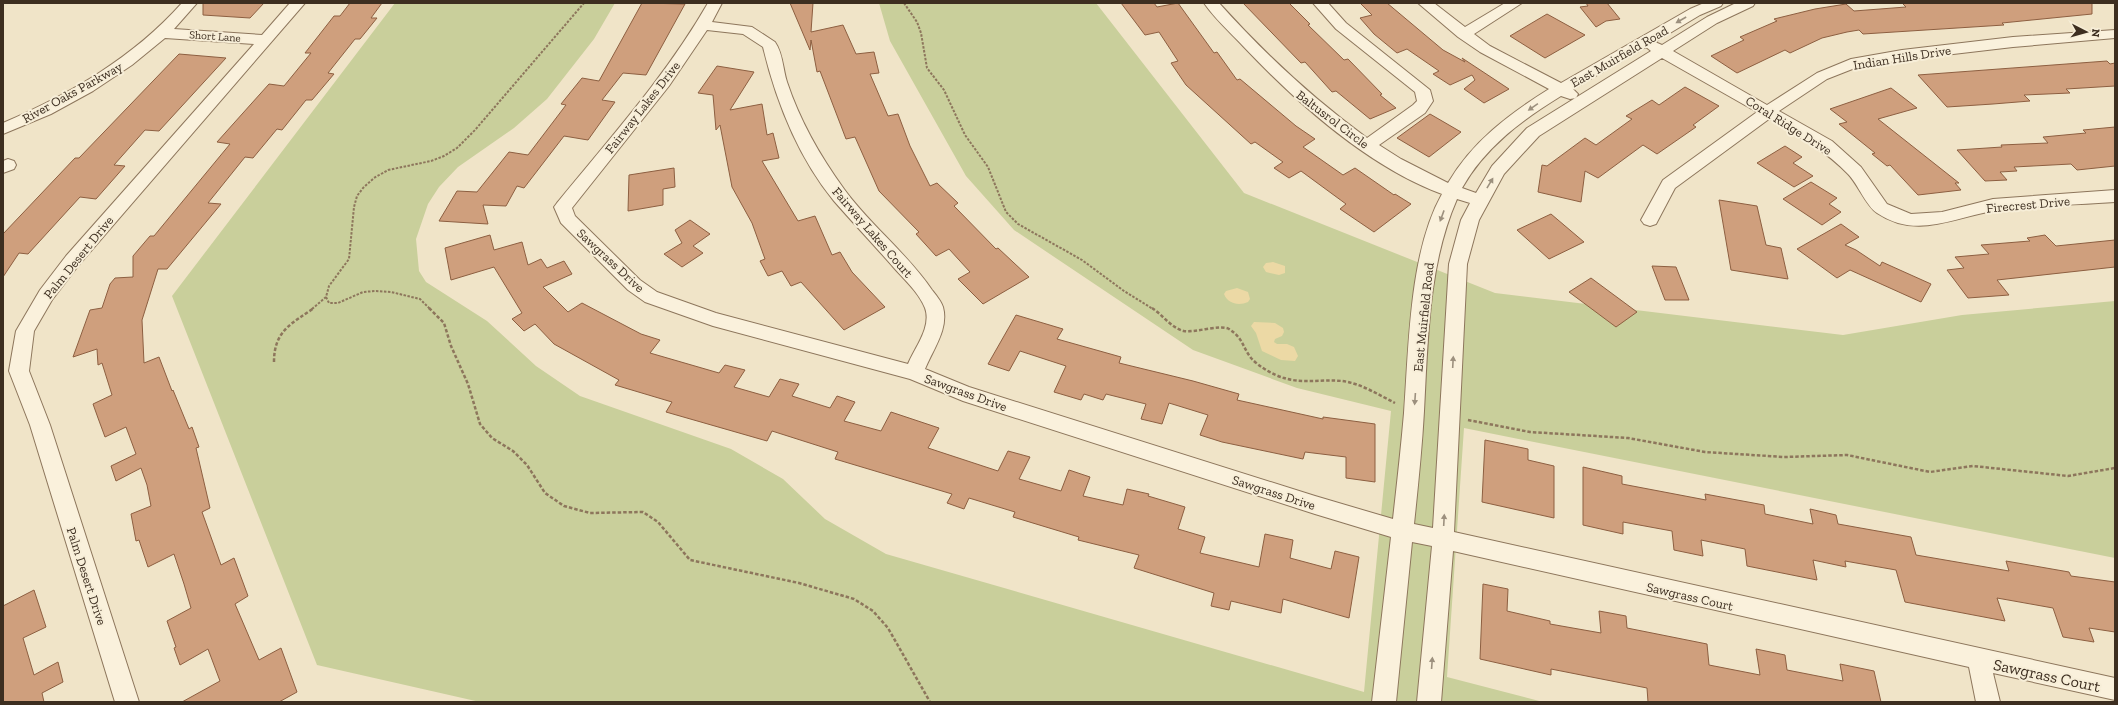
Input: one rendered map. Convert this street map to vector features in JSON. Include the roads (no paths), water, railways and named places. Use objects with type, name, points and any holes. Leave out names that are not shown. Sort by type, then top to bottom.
[{"type":"street","name":"River Oaks Parkway","points":[[3,129],[33,116],[83,89],[127,61],[163,32],[190,3]]},
{"type":"street","name":"Palm Desert Drive","points":[[127,702],[40,425],[19,371],[25,331],[46,295],[72,260],[298,3]]},
{"type":"street","name":"Fairway Lakes Drive","points":[[563,206],[651,98],[703,25],[714,3]]},
{"type":"street","name":"Baltusrol Circle","points":[[1211,3],[1283,79],[1326,116],[1368,146],[1427,181],[1480,200]]},
{"type":"street","points":[[1320,3],[1341,26],[1422,90],[1425,101],[1419,109],[1368,146]]},
{"type":"street","points":[[1424,3],[1463,34],[1485,49],[1582,100]]},
{"type":"street","points":[[1463,34],[1515,3]]},
{"type":"street","name":"East Muirfield Road","points":[[1384,702],[1401,530],[1412,447],[1425,282],[1433,241],[1453,191],[1464,170],[1506,127],[1561,89],[1695,12],[1716,3]]},
{"type":"street","name":"East Muirfield Road","points":[[1429,702],[1443,540],[1458,264],[1470,220],[1498,170],[1533,132],[1712,20],[1748,3]]},
{"type":"street","name":"Fairway Lakes Court","points":[[703,25],[747,30],[770,45],[779,82],[798,128],[815,160],[839,195],[917,282],[934,307],[936,327],[924,348],[914,373]]},
{"type":"street","name":"Short Lane","points":[[163,32],[267,40]]},
{"type":"street","name":"Indian Hills Drive","points":[[1650,220],[1669,184],[1769,111],[1822,76],[1851,64],[1949,49],[2115,34]]},
{"type":"street","name":"Coral Ridge Drive","points":[[1645,41],[1826,145],[1855,171],[1881,208],[1896,216],[1912,220],[1942,218]]},
{"type":"street","name":"Firecrest Drive","points":[[1942,218],[1993,205],[2115,196]]},
{"type":"street","name":"Sawgrass Drive","points":[[563,206],[567,219],[634,285],[651,297],[713,319],[914,373],[963,393],[1315,505],[1401,530]]},
{"type":"street","name":"Sawgrass Court","points":[[1401,530],[1979,660],[2115,689]]},
{"type":"street","name":"Sawgrass Court","points":[[1979,660],[1988,702]]}]
